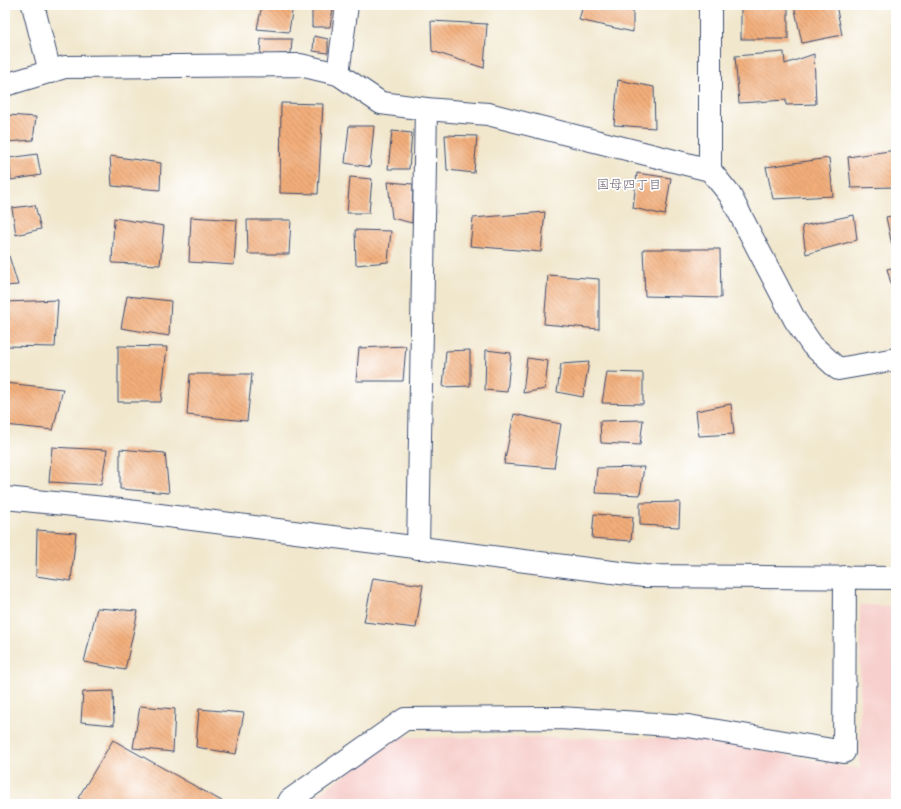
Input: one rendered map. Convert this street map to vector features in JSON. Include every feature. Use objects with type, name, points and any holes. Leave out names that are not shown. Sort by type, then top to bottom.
[{"type":"street","points":[[33,5],[50,72]]},
{"type":"street","points":[[338,74],[347,5]]},
{"type":"street","points":[[710,5],[710,170],[730,196],[795,320],[812,345],[838,369],[896,359]]},
{"type":"street","points":[[5,85],[65,68],[300,65],[338,74],[381,103],[426,109],[488,114],[710,170]]},
{"type":"street","points":[[418,548],[426,109]]},
{"type":"street","points":[[5,498],[104,508],[644,576],[896,578]]},
{"type":"street","points":[[288,804],[290,800],[405,719],[559,718],[688,726],[844,752],[845,578]]},
{"type":"shaded area","points":[[860,605],[896,606],[896,804],[304,804],[399,737],[695,738],[860,769]]},
{"type":"building","points":[[262,5],[293,5],[289,32],[257,29]]},
{"type":"building","points":[[312,5],[333,8],[330,27],[312,27]]},
{"type":"building","points":[[583,5],[633,5],[633,32],[579,20]]},
{"type":"building","points":[[794,5],[836,5],[842,35],[802,43]]},
{"type":"building","points":[[741,6],[788,6],[788,39],[741,39]]},
{"type":"building","points":[[431,21],[487,24],[484,68],[432,51]]},
{"type":"building","points":[[314,36],[328,39],[328,53],[313,51]]},
{"type":"building","points":[[261,39],[292,39],[291,53],[260,56]]},
{"type":"building","points":[[784,52],[785,64],[814,54],[816,104],[786,105],[786,100],[739,103],[735,56]]},
{"type":"building","points":[[618,80],[654,87],[655,128],[614,125]]},
{"type":"building","points":[[281,103],[323,104],[318,194],[280,193]]},
{"type":"building","points":[[8,115],[36,117],[33,140],[7,142]]},
{"type":"building","points":[[349,126],[374,126],[370,167],[345,163]]},
{"type":"building","points":[[392,131],[412,133],[409,169],[388,169]]},
{"type":"building","points":[[445,135],[477,136],[474,173],[447,170]]},
{"type":"building","points":[[896,150],[896,187],[851,188],[848,157]]},
{"type":"building","points":[[37,154],[41,175],[11,180],[9,158]]},
{"type":"building","points":[[110,156],[161,163],[160,190],[112,186]]},
{"type":"building","points":[[829,158],[833,196],[773,199],[766,167]]},
{"type":"building","points":[[637,173],[671,178],[665,215],[633,208]]},
{"type":"building","points":[[350,177],[372,179],[369,213],[347,213]]},
{"type":"building","points":[[388,182],[413,184],[412,223],[392,218]]},
{"type":"building","points":[[35,205],[41,229],[16,235],[12,208]]},
{"type":"building","points":[[545,212],[541,252],[470,246],[473,218]]},
{"type":"building","points":[[854,215],[857,240],[806,254],[802,226]]},
{"type":"building","points":[[896,215],[896,245],[892,245],[886,217]]},
{"type":"building","points":[[191,217],[237,220],[234,265],[189,262]]},
{"type":"building","points":[[114,218],[164,226],[160,265],[112,263]]},
{"type":"building","points":[[247,220],[291,220],[289,254],[248,254]]},
{"type":"building","points":[[355,230],[391,231],[388,262],[356,265]]},
{"type":"building","points":[[643,249],[720,249],[721,298],[645,296]]},
{"type":"building","points":[[9,256],[18,285],[5,286],[5,257]]},
{"type":"building","points":[[896,267],[896,291],[893,291],[887,269]]},
{"type":"building","points":[[548,275],[599,279],[599,329],[544,324]]},
{"type":"building","points":[[127,296],[171,301],[169,336],[121,328]]},
{"type":"building","points":[[58,300],[55,347],[5,346],[5,302]]},
{"type":"building","points":[[118,346],[167,347],[161,402],[118,402]]},
{"type":"building","points":[[406,346],[403,381],[356,381],[359,348]]},
{"type":"building","points":[[470,350],[470,386],[443,387],[446,351]]},
{"type":"building","points":[[486,350],[511,353],[507,392],[485,390]]},
{"type":"building","points":[[527,358],[548,361],[545,389],[523,393]]},
{"type":"building","points":[[589,362],[583,397],[557,392],[561,364]]},
{"type":"building","points":[[607,372],[643,373],[643,404],[602,403]]},
{"type":"building","points":[[190,374],[252,374],[247,421],[187,415]]},
{"type":"building","points":[[5,383],[63,389],[53,430],[5,425]]},
{"type":"building","points":[[731,404],[734,434],[699,436],[696,411]]},
{"type":"building","points":[[514,414],[561,424],[554,468],[504,464]]},
{"type":"building","points":[[643,420],[640,445],[601,443],[600,421]]},
{"type":"building","points":[[52,447],[107,450],[101,485],[49,482]]},
{"type":"building","points":[[120,449],[165,453],[169,493],[120,489]]},
{"type":"building","points":[[644,467],[640,495],[595,493],[597,468]]},
{"type":"building","points":[[680,502],[679,527],[640,525],[640,503]]},
{"type":"building","points":[[594,514],[633,517],[631,541],[592,538]]},
{"type":"building","points":[[37,530],[76,533],[71,581],[36,576]]},
{"type":"building","points":[[373,578],[423,585],[416,628],[364,622]]},
{"type":"building","points":[[97,608],[138,611],[125,670],[84,662]]},
{"type":"building","points":[[113,691],[114,725],[81,722],[83,692]]},
{"type":"building","points":[[140,706],[175,709],[173,752],[133,748]]},
{"type":"building","points":[[199,709],[244,713],[236,754],[196,747]]},
{"type":"building","points":[[113,740],[227,804],[89,804],[78,798]]},
{"type":"district","name":"国母四丁目","points":[[629,184]]}]
